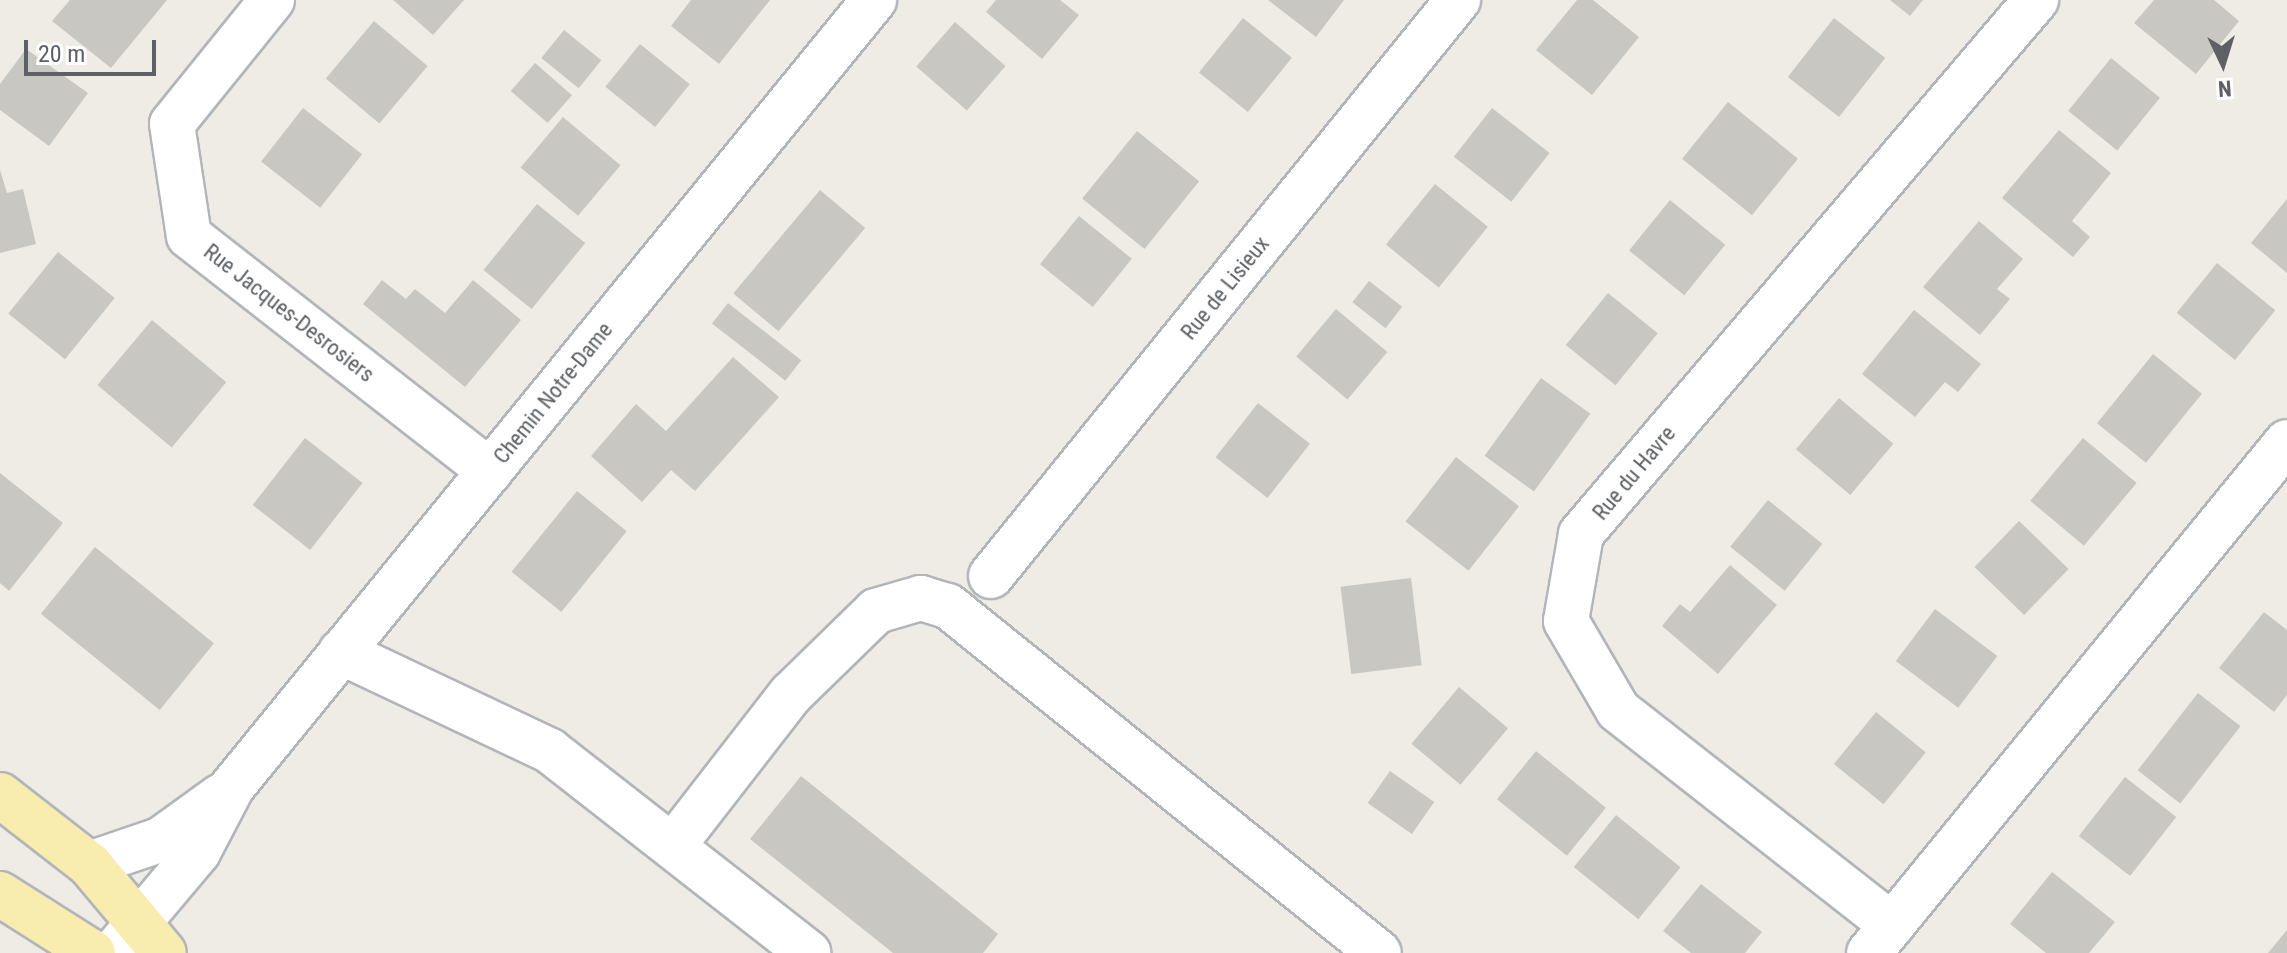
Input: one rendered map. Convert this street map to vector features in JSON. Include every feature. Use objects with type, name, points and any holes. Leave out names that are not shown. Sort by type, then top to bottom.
[{"type":"main road","points":[[0,795],[89,864],[139,943]]},
{"type":"main road","points":[[0,894],[93,953]]},
{"type":"street","name":"Rue Jacques-Desrosiers","points":[[272,0],[172,124],[189,236],[490,471]]},
{"type":"street","name":"Chemin Notre-Dame","points":[[139,943],[198,852],[232,787],[874,0]]},
{"type":"street","name":"Rue de Lisieux","points":[[991,576],[1458,0]]},
{"type":"street","name":"Rue du Havre","points":[[2036,0],[1581,534],[1566,621],[1618,710],[1881,939],[2287,442]]},
{"type":"street","points":[[676,842],[791,694],[876,611],[921,598],[948,606],[1379,953]]},
{"type":"street","points":[[341,652],[550,751],[676,842],[809,953]]},
{"type":"street","name":"Chemin Notre-Dame","points":[[89,864],[160,840],[232,787]]},
{"type":"building","points":[[70,0],[167,0],[111,68],[52,21]]},
{"type":"building","points":[[393,0],[464,0],[433,35]]},
{"type":"building","points":[[691,0],[770,0],[719,64],[671,26]]},
{"type":"building","points":[[996,0],[1060,0],[1079,15],[1042,59],[986,12]]},
{"type":"building","points":[[1268,0],[1344,0],[1316,37]]},
{"type":"building","points":[[1577,0],[1593,0],[1639,37],[1592,95],[1536,50]]},
{"type":"building","points":[[1890,0],[1923,0],[1910,16]]},
{"type":"building","points":[[2154,0],[2214,0],[2239,21],[2196,74],[2134,23]]},
{"type":"building","points":[[1243,18],[1292,58],[1248,112],[1199,72]]},
{"type":"building","points":[[1834,18],[1885,58],[1839,117],[1788,77]]},
{"type":"building","points":[[374,21],[428,66],[379,123],[326,78]]},
{"type":"building","points":[[955,22],[1006,66],[967,110],[916,67]]},
{"type":"building","points":[[564,30],[601,60],[579,88],[541,58]]},
{"type":"building","points":[[640,44],[690,84],[655,127],[605,87]]},
{"type":"building","points":[[26,49],[88,93],[49,146],[0,110],[0,84]]},
{"type":"building","points":[[2111,58],[2160,98],[2117,150],[2068,111]]},
{"type":"building","points":[[535,63],[572,95],[548,123],[511,91]]},
{"type":"building","points":[[1728,102],[1798,159],[1752,215],[1682,159]]},
{"type":"building","points":[[303,108],[362,154],[320,208],[261,162]]},
{"type":"building","points":[[1492,108],[1550,153],[1511,202],[1454,157]]},
{"type":"building","points":[[563,117],[620,165],[578,216],[521,168]]},
{"type":"building","points":[[2059,130],[2111,173],[2072,221],[2090,237],[2073,257],[2002,198]]},
{"type":"building","points":[[1137,131],[1199,181],[1144,249],[1082,199]]},
{"type":"building","points":[[0,170],[7,193],[23,189],[36,244],[0,253]]},
{"type":"building","points":[[1435,184],[1488,227],[1439,287],[1386,245]]},
{"type":"building","points":[[820,190],[865,228],[778,331],[733,293]]},
{"type":"building","points":[[2287,199],[2287,273],[2251,243]]},
{"type":"building","points":[[1670,200],[1725,245],[1684,295],[1629,251]]},
{"type":"building","points":[[537,204],[585,243],[532,309],[484,270]]},
{"type":"building","points":[[1079,216],[1132,259],[1093,307],[1040,264]]},
{"type":"building","points":[[1979,221],[2023,259],[1997,289],[2010,299],[1980,335],[1923,287]]},
{"type":"building","points":[[58,252],[115,298],[65,359],[8,313]]},
{"type":"building","points":[[2217,263],[2275,310],[2235,360],[2177,313]]},
{"type":"building","points":[[382,280],[406,299],[415,289],[445,313],[473,280],[521,320],[465,387],[363,304]]},
{"type":"building","points":[[1369,281],[1402,307],[1385,328],[1352,302]]},
{"type":"building","points":[[1608,293],[1658,333],[1616,385],[1566,345]]},
{"type":"building","points":[[728,303],[801,360],[785,381],[712,323]]},
{"type":"building","points":[[1336,309],[1387,352],[1347,400],[1296,356]]},
{"type":"building","points":[[1914,310],[1981,364],[1958,392],[1945,382],[1915,417],[1862,374]]},
{"type":"building","points":[[152,320],[226,382],[172,447],[97,385]]},
{"type":"building","points":[[2153,354],[2202,394],[2146,463],[2097,423]]},
{"type":"building","points":[[733,357],[779,397],[695,491],[671,470],[642,502],[591,456],[636,404],[666,431]]},
{"type":"building","points":[[1541,378],[1590,414],[1534,492],[1485,456]]},
{"type":"building","points":[[1839,398],[1893,444],[1850,495],[1796,449]]},
{"type":"building","points":[[1258,403],[1310,444],[1268,498],[1216,457]]},
{"type":"building","points":[[305,438],[363,483],[310,550],[253,505]]},
{"type":"building","points":[[2083,438],[2137,483],[2084,546],[2030,501]]},
{"type":"building","points":[[1456,457],[1519,506],[1469,571],[1406,522]]},
{"type":"building","points":[[0,473],[63,523],[9,591],[0,583]]},
{"type":"building","points":[[577,491],[627,531],[561,612],[512,572]]},
{"type":"building","points":[[1768,500],[1822,544],[1785,591],[1730,547]]},
{"type":"building","points":[[2019,521],[2069,569],[2024,615],[1975,567]]},
{"type":"building","points":[[95,547],[214,643],[160,710],[41,614]]},
{"type":"building","points":[[1730,565],[1777,605],[1718,674],[1662,626],[1680,604],[1690,612]]},
{"type":"building","points":[[1411,578],[1422,665],[1351,674],[1341,587]]},
{"type":"building","points":[[1935,609],[1997,656],[1958,708],[1896,661]]},
{"type":"building","points":[[2264,612],[2287,630],[2287,695],[2274,712],[2219,668]]},
{"type":"building","points":[[1459,687],[1508,728],[1460,785],[1411,744]]},
{"type":"building","points":[[2198,693],[2241,726],[2180,803],[2138,770]]},
{"type":"building","points":[[1876,712],[1926,752],[1884,804],[1834,764]]},
{"type":"building","points":[[1536,751],[1606,808],[1567,856],[1497,799]]},
{"type":"building","points":[[1390,771],[1434,802],[1412,834],[1368,803]]},
{"type":"building","points":[[801,776],[998,934],[983,953],[893,953],[750,839]]},
{"type":"building","points":[[2125,777],[2176,817],[2130,876],[2079,836]]},
{"type":"building","points":[[1616,815],[1681,867],[1638,919],[1574,867]]},
{"type":"building","points":[[2052,872],[2115,922],[2089,953],[2046,953],[2010,924]]},
{"type":"building","points":[[1701,884],[1762,932],[1745,953],[1691,953],[1663,931]]},
{"type":"building","points":[[2287,930],[2287,953],[2268,953]]}]
